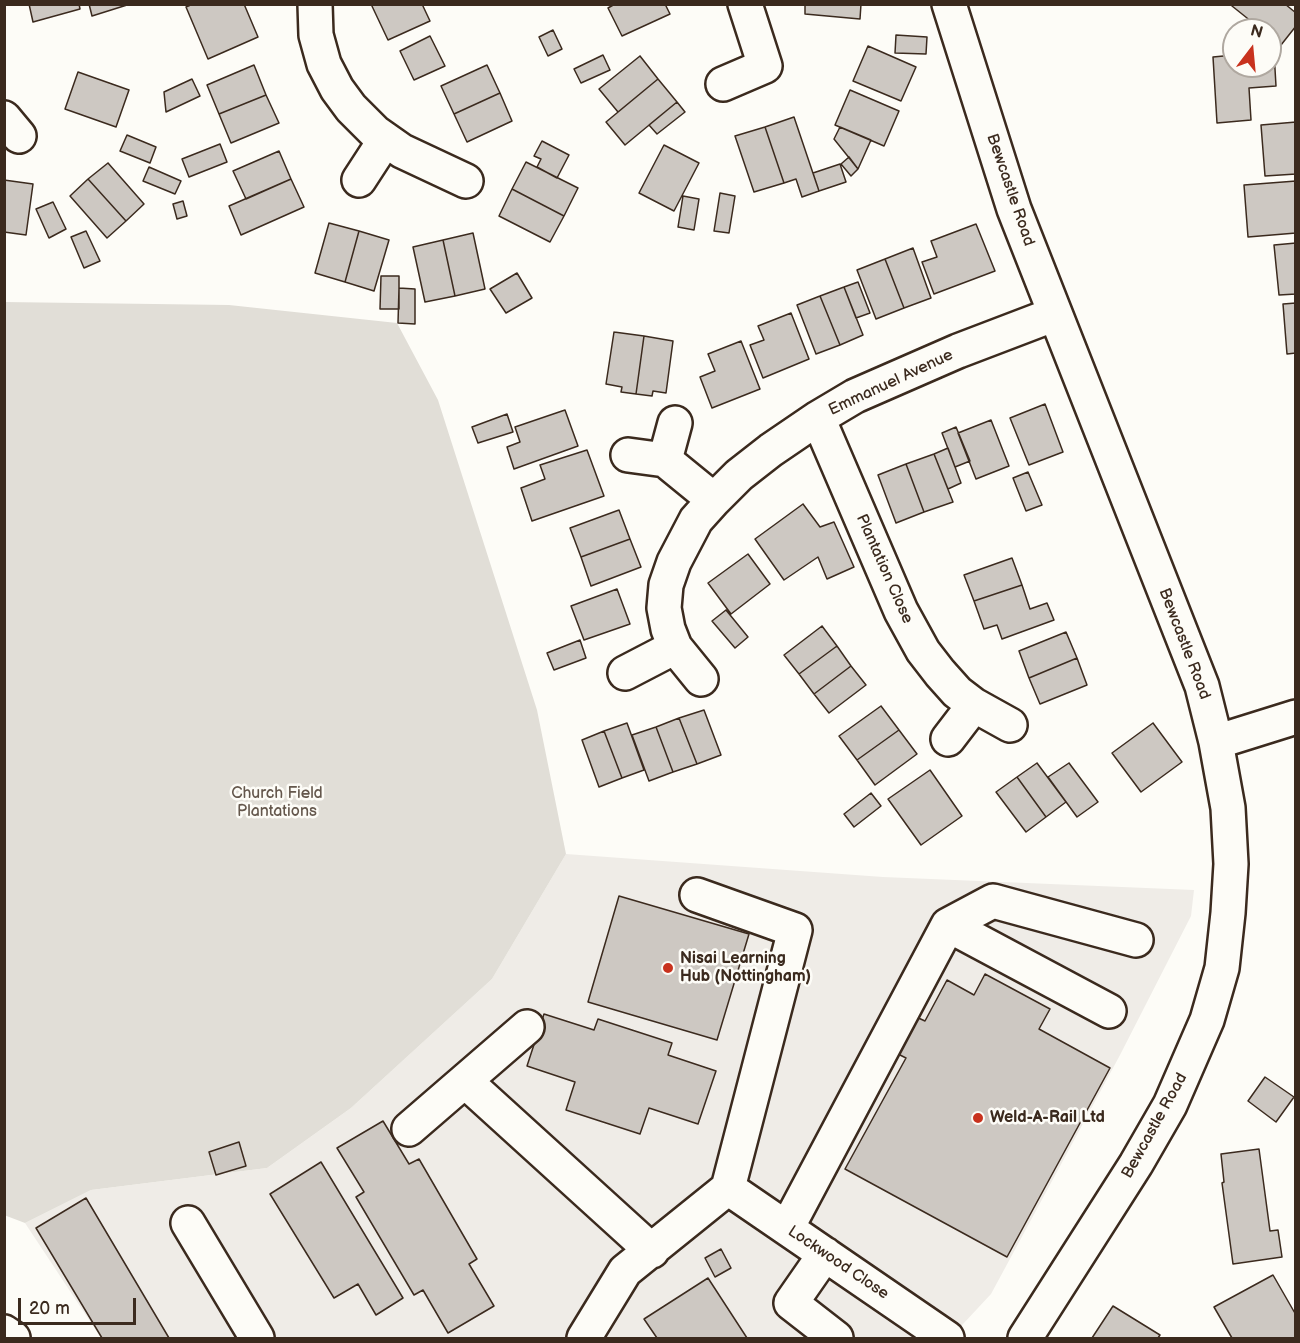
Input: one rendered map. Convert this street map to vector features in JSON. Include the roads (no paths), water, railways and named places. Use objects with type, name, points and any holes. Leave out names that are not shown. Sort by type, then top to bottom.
[{"type":"street","points":[[315,4],[316,35],[324,64],[337,89],[366,125],[385,140],[466,182]]},
{"type":"street","points":[[723,84],[765,66],[745,4]]},
{"type":"street","name":"Bewcastle Road","points":[[950,4],[1014,209],[1202,686],[1216,742],[1228,808],[1231,864],[1222,968],[1187,1070],[1136,1164],[1024,1338]]},
{"type":"street","points":[[359,180],[385,140]]},
{"type":"street","name":"Emmanuel Avenue","points":[[701,679],[675,647],[668,629],[664,608],[666,585],[674,562],[696,520],[714,500],[739,475],[818,418],[855,396],[958,351],[1055,314]]},
{"type":"street","name":"Plantation Close","points":[[818,418],[901,611],[924,651],[957,692],[974,705],[1010,725]]},
{"type":"street","points":[[665,460],[675,423]]},
{"type":"street","points":[[628,455],[665,460],[714,500]]},
{"type":"street","points":[[625,673],[675,647]]},
{"type":"street","points":[[948,739],[974,705]]},
{"type":"street","points":[[1216,742],[1296,717]]},
{"type":"street","points":[[584,1338],[625,1271],[728,1188],[795,930],[697,895]]},
{"type":"street","points":[[787,1228],[948,925],[993,900],[1136,940]]},
{"type":"street","points":[[948,925],[1109,1011]]},
{"type":"street","points":[[409,1130],[527,1027]]},
{"type":"street","points":[[465,1081],[644,1257]]},
{"type":"street","name":"Lockwood Close","points":[[728,1188],[948,1338]]},
{"type":"street","points":[[188,1223],[257,1338]]},
{"type":"street","points":[[825,1254],[791,1303],[836,1338]]},
{"type":"street","points":[[4,1332],[13,1338]]},
{"type":"place","name":"Nisai Learning Hub (Nottingham)","points":[[668,968]]},
{"type":"place","name":"Weld-A-Rail Ltd","points":[[978,1118]]},
{"type":"park label","name":"Church Field Plantations","points":[[277,803]]}]
